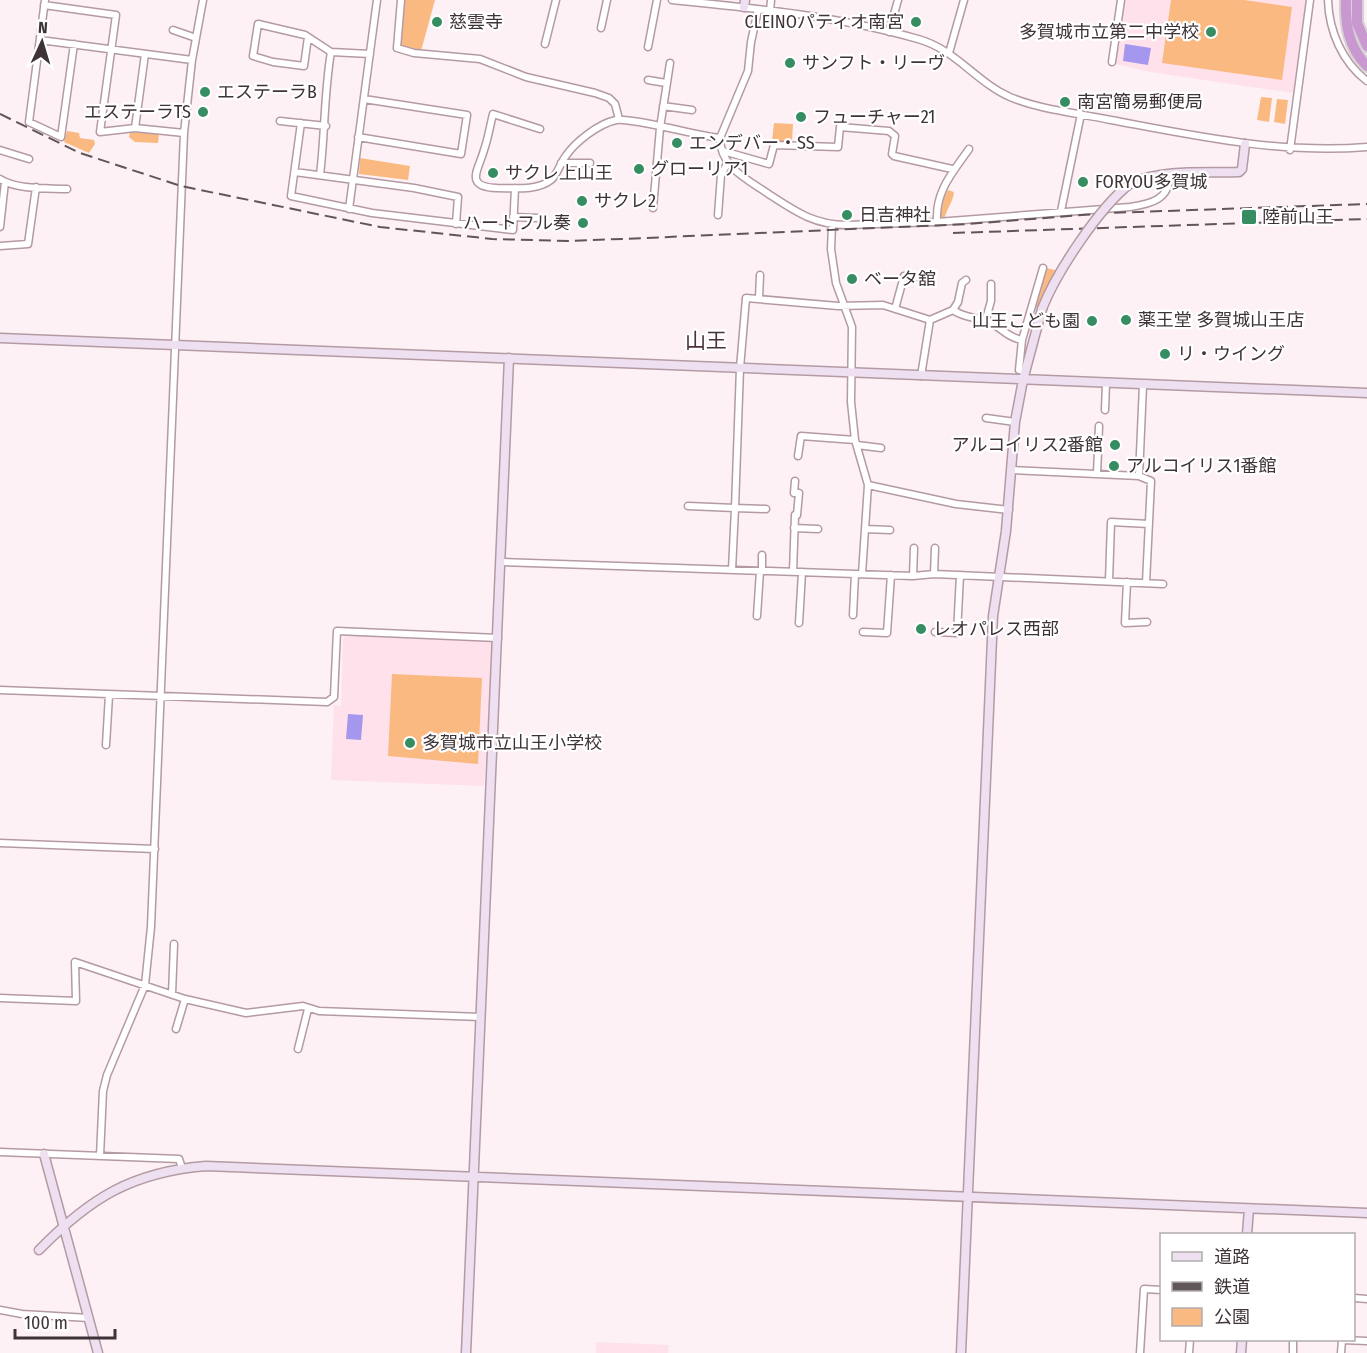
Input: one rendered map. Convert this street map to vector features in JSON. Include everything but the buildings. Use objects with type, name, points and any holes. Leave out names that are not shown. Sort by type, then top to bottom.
[{"type":"highway","points":[[1346,0],[1346,22],[1351,42],[1367,66]]},
{"type":"highway","points":[[1357,0],[1357,23],[1367,46]]},
{"type":"street","points":[[100,1156],[103,1090],[107,1075],[146,985],[161,697],[184,133],[192,60],[203,0]]},
{"type":"street","points":[[349,209],[377,0]]},
{"type":"street","points":[[401,0],[397,48],[432,55],[480,59],[526,77],[595,93],[609,98],[615,104],[619,119]]},
{"type":"street","points":[[545,44],[556,0]]},
{"type":"street","points":[[601,28],[607,0]]},
{"type":"street","points":[[648,47],[657,0]]},
{"type":"street","points":[[672,0],[744,4],[758,9],[919,39],[949,53],[993,88],[1009,97],[1038,106],[1182,135],[1290,150],[1367,147]]},
{"type":"street","points":[[770,11],[771,0]]},
{"type":"street","points":[[889,32],[898,0]]},
{"type":"street","points":[[949,53],[964,0]]},
{"type":"street","points":[[1112,62],[1121,0]]},
{"type":"street","points":[[1290,150],[1310,0]]},
{"type":"street","points":[[1328,0],[1334,38],[1354,70],[1367,81]]},
{"type":"street","points":[[74,44],[62,137],[28,122],[45,2],[116,15],[100,132],[135,128],[184,133]]},
{"type":"street","points":[[758,9],[746,78],[720,138],[728,162],[744,179],[795,213],[832,225],[938,222],[1148,204],[1160,198],[1168,189],[1169,174]]},
{"type":"street","points":[[308,37],[304,66],[273,62],[254,56],[258,24],[276,30],[287,29],[308,37],[331,52],[370,54]]},
{"type":"street","points":[[173,30],[196,38]]},
{"type":"street","points":[[40,40],[192,60]]},
{"type":"street","points":[[320,176],[326,126],[325,86],[331,52]]},
{"type":"street","points":[[135,128],[145,54]]},
{"type":"street","points":[[653,208],[660,128],[670,63]]},
{"type":"street","points":[[648,80],[666,83]]},
{"type":"street","points":[[358,137],[461,154],[467,115],[364,99]]},
{"type":"street","points":[[663,106],[692,111]]},
{"type":"street","points":[[540,129],[493,114],[475,176],[478,183],[489,188],[515,189],[535,187],[553,179],[566,155],[592,132],[619,119],[720,138]]},
{"type":"street","points":[[1062,211],[1081,114]]},
{"type":"street","points":[[280,121],[326,126]]},
{"type":"street","points":[[301,123],[291,196],[349,209],[513,230],[515,189]]},
{"type":"street","points":[[723,151],[769,164],[774,145],[838,147],[840,127],[889,131],[896,136],[892,154],[894,156],[952,169]]},
{"type":"street","points":[[961,1353],[993,616],[1009,510],[1015,422],[1024,376],[1042,309],[1056,280],[1108,204],[1131,183],[1150,176],[1239,172],[1242,169],[1245,144]]},
{"type":"street","points":[[938,222],[938,200],[952,169],[958,165],[969,149]]},
{"type":"street","points":[[0,150],[29,159]]},
{"type":"street","points":[[718,215],[721,175],[728,162]]},
{"type":"street","points":[[561,163],[590,163]]},
{"type":"street","points":[[295,172],[458,196],[456,224]]},
{"type":"street","points":[[0,227],[3,181],[36,188],[67,189]]},
{"type":"street","points":[[0,246],[28,244],[36,188]]},
{"type":"street","points":[[513,217],[538,218]]},
{"type":"street","points":[[832,225],[831,249],[836,283],[852,327],[856,443],[868,485],[865,529],[853,615]]},
{"type":"street","points":[[1024,376],[1019,370],[1022,340],[1043,268]]},
{"type":"street","points":[[759,298],[760,275]]},
{"type":"street","points":[[895,309],[904,276],[917,277]]},
{"type":"street","points":[[732,570],[744,300],[748,297],[784,302],[883,305],[930,320],[952,310],[958,302],[962,283],[966,280]]},
{"type":"street","points":[[986,322],[991,301],[991,284]]},
{"type":"street","points":[[952,310],[963,317],[986,322],[1009,337],[1022,340]]},
{"type":"street","points":[[921,376],[922,358],[930,320]]},
{"type":"street","points":[[0,338],[921,376],[1024,376],[1143,385],[1367,393]]},
{"type":"street","points":[[466,1353],[502,562],[509,358]]},
{"type":"street","points":[[1105,410],[1106,383]]},
{"type":"street","points":[[1139,476],[1143,385]]},
{"type":"street","points":[[986,418],[1015,422]]},
{"type":"street","points":[[1097,474],[1099,426]]},
{"type":"street","points":[[798,456],[801,436],[880,448]]},
{"type":"street","points":[[1012,470],[1139,476],[1151,481],[1146,583]]},
{"type":"street","points":[[793,572],[794,528],[799,493],[794,493],[795,481]]},
{"type":"street","points":[[868,485],[956,504],[1009,510]]},
{"type":"street","points":[[688,506],[766,509]]},
{"type":"street","points":[[1109,581],[1111,522],[1149,524]]},
{"type":"street","points":[[794,528],[818,529]]},
{"type":"street","points":[[865,529],[890,530]]},
{"type":"street","points":[[913,576],[914,548]]},
{"type":"street","points":[[934,574],[935,548]]},
{"type":"street","points":[[758,616],[762,555]]},
{"type":"street","points":[[502,562],[913,576],[934,574],[999,576],[1163,584]]},
{"type":"street","points":[[800,623],[802,572]]},
{"type":"street","points":[[862,632],[887,633],[891,575]]},
{"type":"street","points":[[935,632],[957,633],[960,575]]},
{"type":"street","points":[[1127,582],[1125,623],[1147,622]]},
{"type":"street","points":[[0,690],[327,702],[334,697],[337,631],[498,638]]},
{"type":"street","points":[[106,745],[109,695]]},
{"type":"street","points":[[0,843],[154,849]]},
{"type":"street","points":[[172,994],[174,944]]},
{"type":"street","points":[[0,998],[76,1001],[75,962],[185,999],[246,1013],[303,1006],[308,1009],[481,1017]]},
{"type":"street","points":[[176,1029],[185,999]]},
{"type":"street","points":[[298,1049],[308,1009]]},
{"type":"street","points":[[0,1152],[179,1159],[182,1168]]},
{"type":"street","points":[[44,1154],[98,1353]]},
{"type":"street","points":[[39,1250],[64,1224],[113,1189],[137,1179],[182,1168],[206,1166],[1367,1213]]},
{"type":"street","points":[[1247,1233],[1249,1209]]},
{"type":"street","points":[[1140,1353],[1144,1290],[1160,1290]]},
{"type":"street","points":[[0,1310],[22,1314],[89,1318]]},
{"type":"shaded area","name":"多賀城市立第二中学校","points":[[1125,0],[1306,0],[1293,93],[1150,72],[1116,64]]},
{"type":"shaded area","points":[[1125,44],[1151,48],[1148,65],[1123,61]]},
{"type":"shaded area","name":"多賀城市立山王小学校","points":[[347,634],[489,641],[493,645],[484,786],[331,780],[334,705],[341,706],[343,639]]},
{"type":"shaded area","points":[[348,714],[363,715],[361,740],[346,739]]},
{"type":"shaded area","points":[[596,1342],[669,1345],[668,1353],[596,1353]]},
{"type":"green space","points":[[403,0],[435,0],[421,51],[400,47]]},
{"type":"green space","points":[[1171,0],[1244,0],[1292,7],[1282,80],[1162,63]]},
{"type":"green space","points":[[1261,97],[1272,98],[1269,122],[1257,120]]},
{"type":"green space","points":[[1277,99],[1288,100],[1285,124],[1274,122]]},
{"type":"green space","points":[[774,123],[793,124],[792,142],[772,141]]},
{"type":"green space","points":[[67,131],[79,133],[80,138],[94,140],[95,144],[89,153],[64,142]]},
{"type":"green space","points":[[130,132],[159,134],[158,143],[135,142],[129,137]]},
{"type":"green space","points":[[360,158],[410,166],[408,180],[359,174]]},
{"type":"green space","points":[[948,190],[954,192],[953,196],[945,218],[940,219],[944,197]]},
{"type":"green space","points":[[1046,268],[1065,272],[1046,309],[1035,307]]},
{"type":"green space","points":[[392,674],[482,678],[478,764],[388,756]]},
{"type":"railway","points":[[0,114],[80,153],[181,186],[380,227],[492,239],[570,241],[968,224],[1108,213],[1367,204]]},
{"type":"railway","points":[[953,233],[1367,219]]},
{"type":"place","name":"慈雲寺","points":[[437,22]]},
{"type":"place","name":"CLEINOパティオ南宮","points":[[916,22]]},
{"type":"place","name":"多賀城市立第二中学校","points":[[1211,32]]},
{"type":"place","name":"サンフト・リーヴ","points":[[790,63]]},
{"type":"place","name":"エステーラB","points":[[205,92]]},
{"type":"place","name":"南宮簡易郵便局","points":[[1065,102]]},
{"type":"place","name":"エステーラTS","points":[[203,112]]},
{"type":"place","name":"フューチャー21","points":[[801,117]]},
{"type":"place","name":"エンデバー・SS","points":[[677,143]]},
{"type":"place","name":"グローリア1","points":[[639,169]]},
{"type":"place","name":"サクレ上山王","points":[[493,173]]},
{"type":"place","name":"FORYOU多賀城","points":[[1083,182]]},
{"type":"place","name":"サクレ2","points":[[582,201]]},
{"type":"place","name":"日吉神社","points":[[847,215]]},
{"type":"place","name":"陸前山王","points":[[1249,217]]},
{"type":"place","name":"ハートフル奏","points":[[583,223]]},
{"type":"place","name":"ベータ舘","points":[[852,279]]},
{"type":"place","name":"薬王堂 多賀城山王店","points":[[1126,320]]},
{"type":"place","name":"山王こども園","points":[[1092,321]]},
{"type":"place","name":"リ・ウイング","points":[[1165,354]]},
{"type":"place","name":"アルコイリス2番館","points":[[1115,445]]},
{"type":"place","name":"アルコイリス1番館","points":[[1114,466]]},
{"type":"place","name":"レオパレス西部","points":[[921,629]]},
{"type":"place","name":"多賀城市立山王小学校","points":[[410,743]]},
{"type":"district","name":"山王","points":[[706,341]]}]
